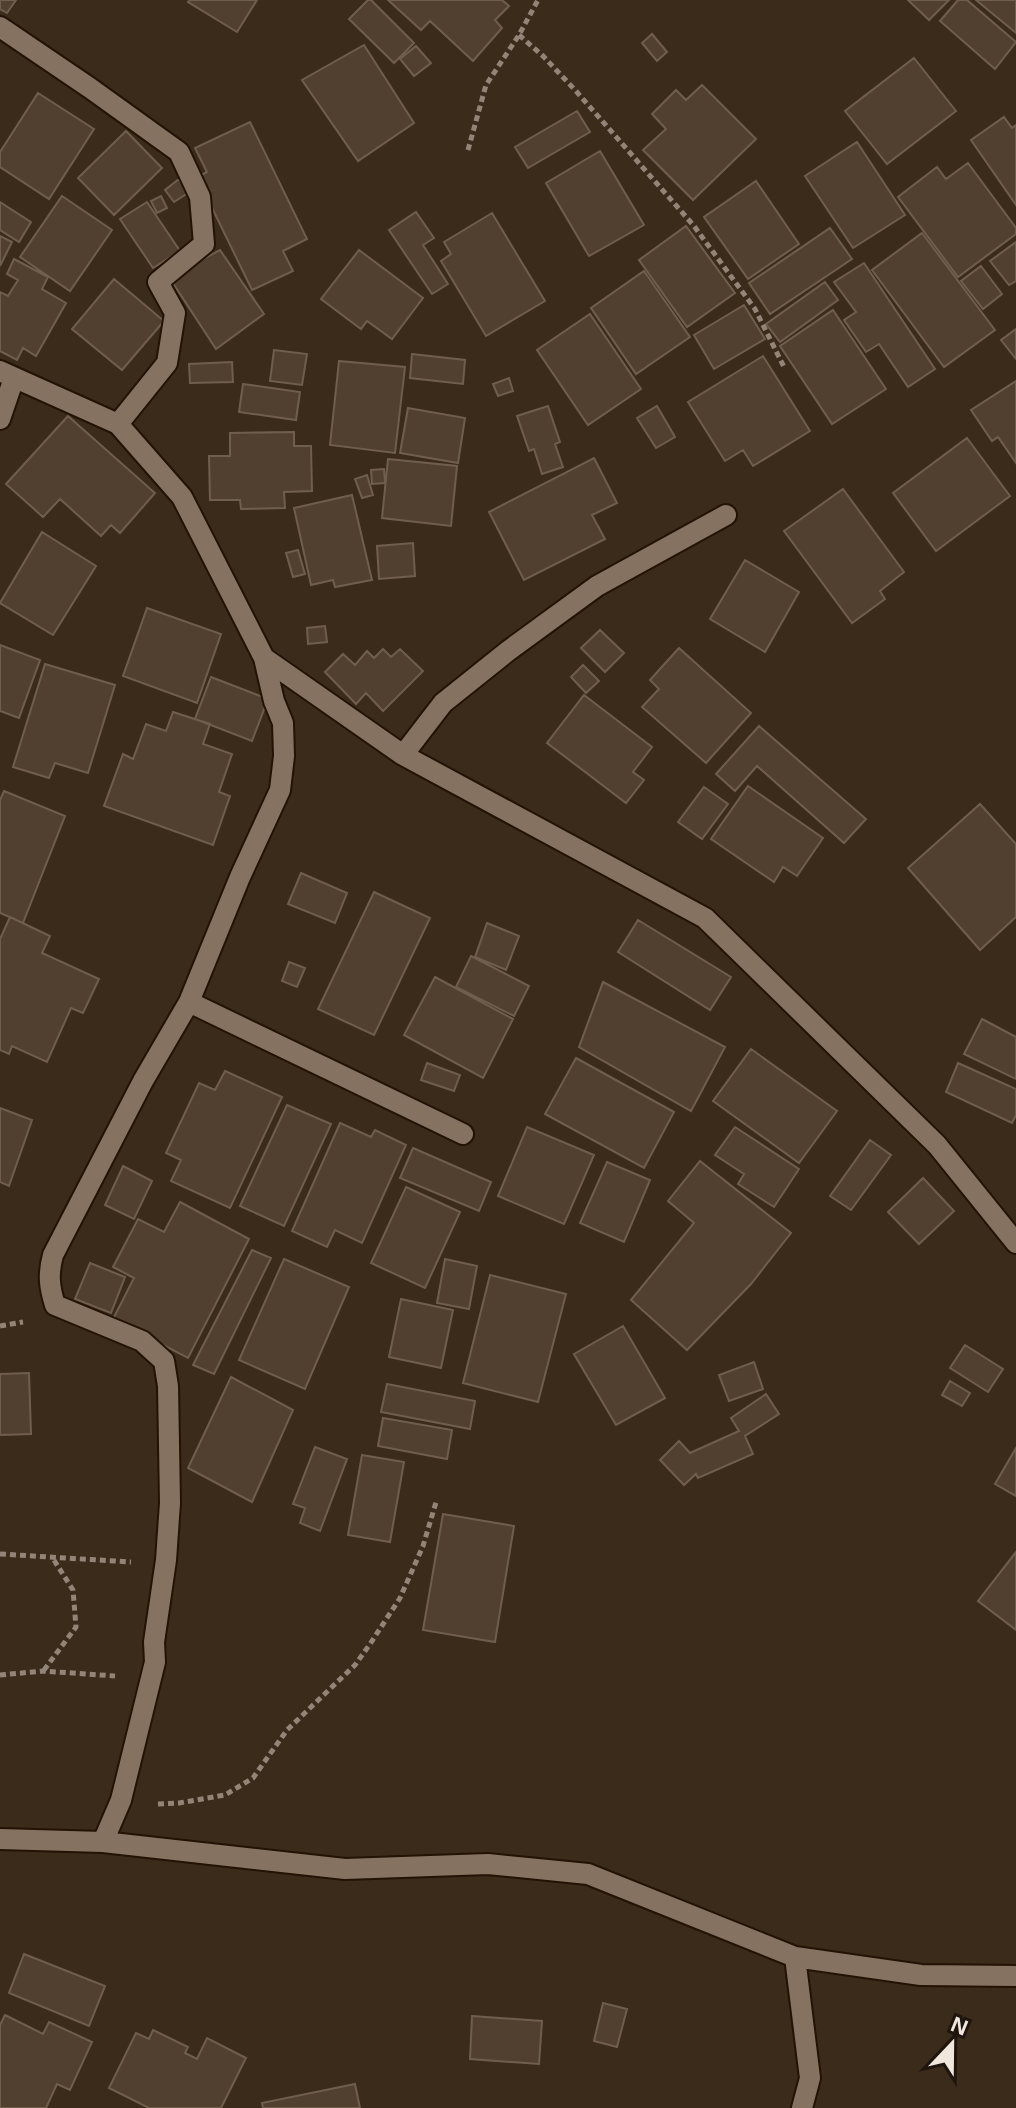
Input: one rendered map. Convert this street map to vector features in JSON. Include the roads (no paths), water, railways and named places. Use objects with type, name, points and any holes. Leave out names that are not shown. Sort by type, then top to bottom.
[{"type":"street","points":[[0,27],[179,152],[200,197],[204,244],[158,282],[175,313],[167,363],[118,424]]},
{"type":"street","points":[[0,419],[7,374],[118,424],[182,497],[264,658],[274,701],[283,723],[284,756],[280,790],[240,877],[189,1002],[130,1105],[53,1255],[48,1272],[55,1305],[142,1341],[164,1361],[168,1386],[170,1503],[166,1560],[154,1642],[155,1662],[121,1800],[103,1842]]},
{"type":"street","points":[[403,755],[443,703],[508,651],[597,586],[726,515]]},
{"type":"street","points":[[264,658],[403,755],[705,918],[937,1145],[1016,1243]]},
{"type":"street","points":[[189,1002],[463,1134]]},
{"type":"street","points":[[0,1839],[103,1842],[345,1869],[488,1864],[588,1874],[795,1957],[921,1975],[1016,1976]]},
{"type":"street","points":[[795,1957],[810,2078],[802,2108]]}]
